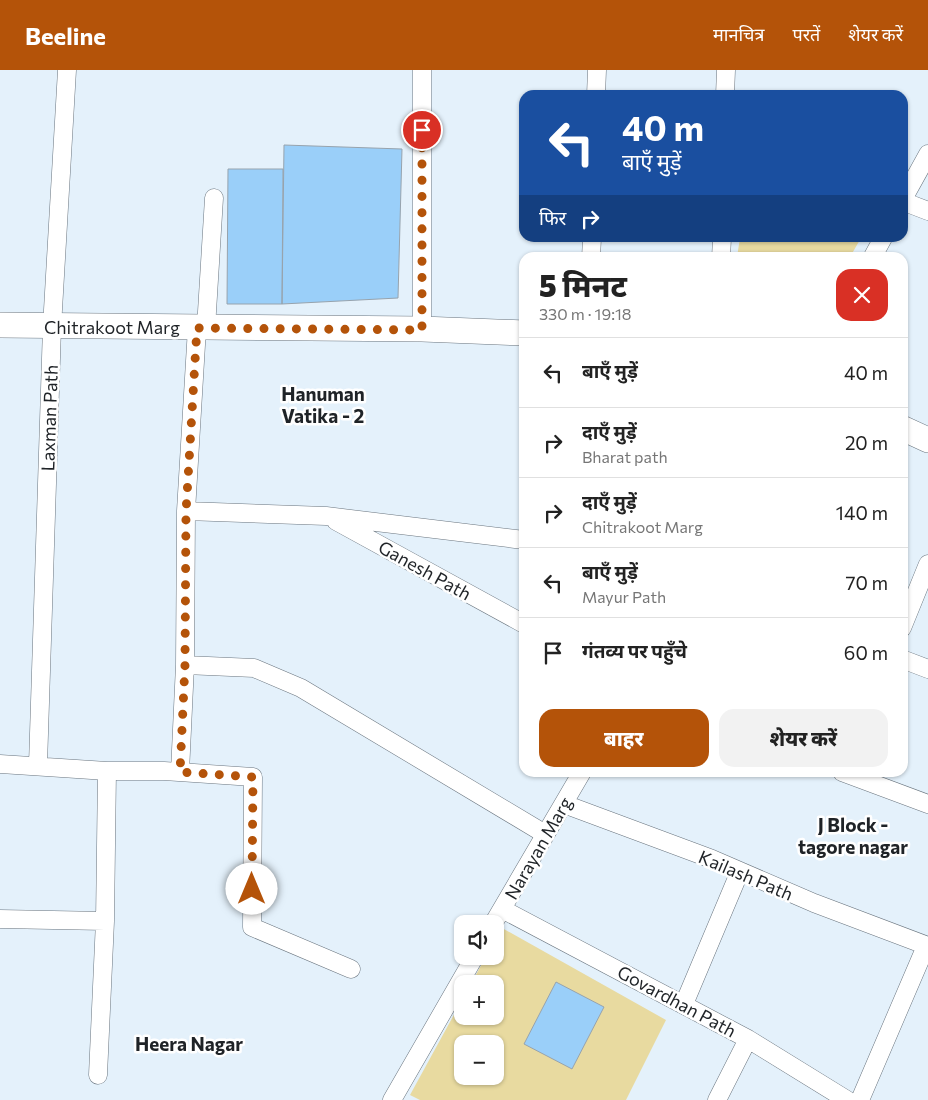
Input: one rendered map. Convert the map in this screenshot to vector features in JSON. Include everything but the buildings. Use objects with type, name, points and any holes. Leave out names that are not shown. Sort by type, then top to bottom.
[{"type":"street","name":"Laxman Path","points":[[38,765],[52,327],[67,70]]},
{"type":"street","points":[[422,70],[422,330]]},
{"type":"street","points":[[596,90],[597,70]]},
{"type":"street","points":[[726,70],[726,90]]},
{"type":"street","points":[[908,190],[928,154]]},
{"type":"street","points":[[180,772],[185,665],[186,512],[214,198]]},
{"type":"street","points":[[908,203],[928,211]]},
{"type":"street","name":"Chitrakoot Marg","points":[[0,325],[519,333]]},
{"type":"street","points":[[908,431],[928,440]]},
{"type":"street","points":[[186,512],[326,516],[519,539]]},
{"type":"street","name":"Ganesh Path","points":[[326,516],[519,621]]},
{"type":"street","points":[[908,613],[928,564]]},
{"type":"street","points":[[908,661],[928,669]]},
{"type":"street","points":[[185,665],[254,668],[301,688],[545,834]]},
{"type":"street","points":[[0,764],[253,777],[252,927],[351,969]]},
{"type":"street","points":[[98,1075],[105,921],[108,770]]},
{"type":"street","name":"Narayan Marg","points":[[499,915],[579,777]]},
{"type":"street","points":[[855,777],[928,804]]},
{"type":"street","name":"Kailash Path","points":[[564,804],[740,871],[814,903],[927,946]]},
{"type":"street","points":[[684,1004],[740,871]]},
{"type":"street","points":[[0,919],[105,921]]},
{"type":"street","name":"Govardhan Path","points":[[504,919],[684,1004],[748,1039],[847,1100]]},
{"type":"street","points":[[860,1100],[927,946]]},
{"type":"street","points":[[392,1100],[470,965]]},
{"type":"street","points":[[717,1100],[748,1039]]},
{"type":"shaded area","points":[[739,242],[859,242],[853,252],[738,252]]},
{"type":"shaded area","points":[[504,929],[666,1020],[626,1100],[420,1100],[410,1095],[454,1015],[454,1025],[504,1025],[504,975],[476,975],[481,965],[504,965]]},
{"type":"district","name":"Hanuman Vatika - 2","points":[[323,404]]},
{"type":"district","name":"J Block - tagore nagar","points":[[853,835]]},
{"type":"district","name":"Heera Nagar","points":[[189,1043]]},
{"type":"route","points":[[252,889],[253,777],[180,772],[185,665],[186,512],[197,328],[422,330],[422,130]]}]
